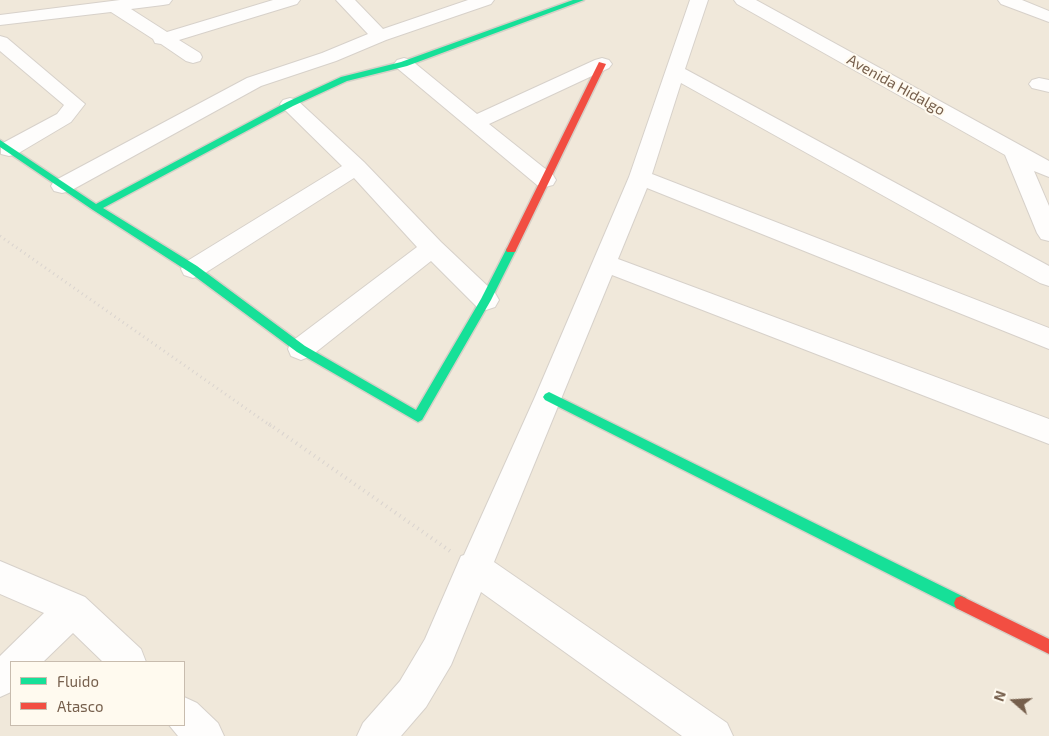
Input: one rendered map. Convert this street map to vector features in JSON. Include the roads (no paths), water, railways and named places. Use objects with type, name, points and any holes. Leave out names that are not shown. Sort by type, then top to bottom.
[{"type":"street","points":[[0,20],[163,0]]},
{"type":"street","points":[[162,39],[292,0]]},
{"type":"street","points":[[345,0],[380,36]]},
{"type":"street","points":[[62,186],[254,82],[329,57],[380,36],[485,0]]},
{"type":"street","points":[[96,208],[290,104],[344,78],[404,64],[580,0]]},
{"type":"street","points":[[376,736],[412,694],[438,652],[473,567],[549,397],[640,177],[700,0]]},
{"type":"street","name":"Avenida Hidalgo","points":[[743,0],[1049,170]]},
{"type":"street","points":[[1007,0],[1049,16]]},
{"type":"street","points":[[116,7],[162,39],[193,57]]},
{"type":"street","points":[[0,42],[75,104],[64,118],[4,146]]},
{"type":"street","points":[[329,57],[344,78]]},
{"type":"street","points":[[404,64],[545,180]]},
{"type":"street","points":[[476,122],[602,64]]},
{"type":"street","points":[[4,146],[62,186],[193,269],[301,349],[418,417],[486,300],[602,64]]},
{"type":"street","points":[[676,72],[1049,277]]},
{"type":"street","points":[[565,81],[584,87],[587,94]]},
{"type":"street","points":[[290,104],[356,167],[432,248],[486,300]]},
{"type":"street","points":[[1015,152],[1049,232]]},
{"type":"street","points":[[193,269],[356,167]]},
{"type":"street","points":[[640,177],[1049,339]]},
{"type":"street","points":[[301,349],[432,248]]},
{"type":"street","points":[[605,263],[1049,432]]},
{"type":"street","points":[[549,397],[1049,647]]},
{"type":"street","points":[[473,567],[714,736]]},
{"type":"street","points":[[0,577],[72,609],[127,661]]},
{"type":"street","points":[[19,661],[72,609]]},
{"type":"street","points":[[0,679],[10,669]]},
{"type":"street","points":[[185,717],[205,736]]}]
